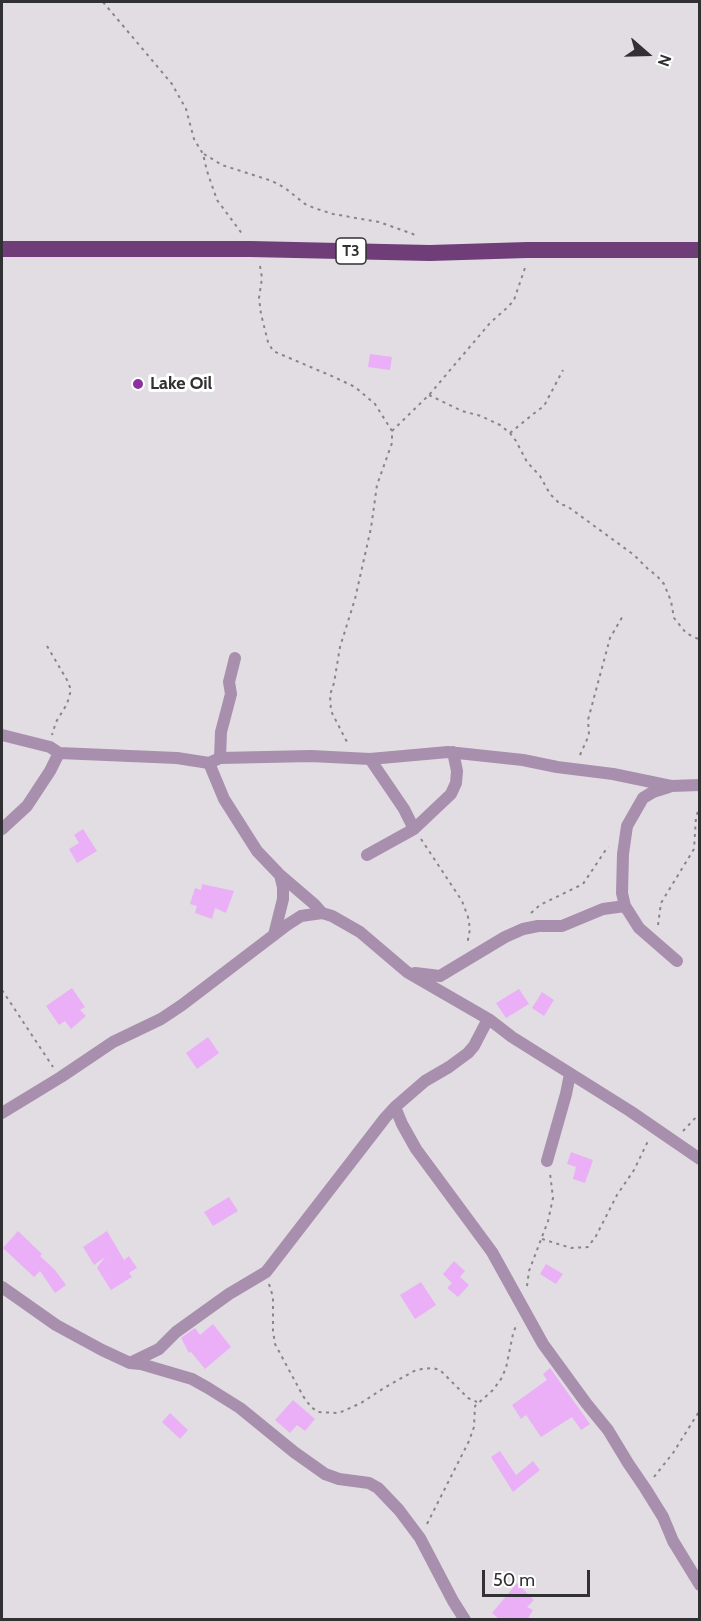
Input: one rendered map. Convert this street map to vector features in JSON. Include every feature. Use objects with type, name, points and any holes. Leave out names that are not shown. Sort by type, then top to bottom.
[{"type":"highway","name":"T3","points":[[2,249],[250,249],[430,253],[527,250],[699,250]]},
{"type":"street","points":[[235,658],[230,682],[231,694],[214,760],[224,799],[257,851],[322,913]]},
{"type":"street","points":[[2,735],[55,750],[214,760],[311,756],[370,759],[453,752],[613,774],[671,786],[699,785]]},
{"type":"street","points":[[2,829],[27,806],[50,771],[55,750]]},
{"type":"street","points":[[367,855],[414,829],[451,794],[456,783],[457,771],[453,752]]},
{"type":"street","points":[[370,759],[404,809],[414,829]]},
{"type":"street","points":[[671,786],[643,798],[627,826],[623,854],[622,893],[625,906],[639,928],[676,961]]},
{"type":"street","points":[[274,935],[284,899],[279,874]]},
{"type":"street","points":[[407,972],[440,976],[505,937],[523,929],[538,926],[561,927],[603,909],[625,906]]},
{"type":"street","points":[[2,1113],[113,1042],[175,1010],[301,916],[322,913],[360,932],[407,972],[488,1019],[699,1159]]},
{"type":"street","points":[[130,1363],[159,1349],[185,1325],[229,1294],[266,1272],[395,1107],[425,1081],[468,1053],[488,1019]]},
{"type":"street","points":[[547,1161],[570,1074]]},
{"type":"street","points":[[395,1107],[409,1137],[492,1252],[543,1344],[608,1430],[645,1488],[699,1585]]},
{"type":"street","points":[[2,1287],[57,1325],[130,1363],[192,1379],[240,1408],[294,1452],[326,1474],[378,1488],[399,1510],[420,1538],[465,1620]]},
{"type":"path","points":[[103,2],[172,84],[186,109],[194,139],[204,154],[217,200],[240,230],[262,271],[259,298],[261,314],[268,342],[273,351],[355,387],[375,405],[392,431],[392,443],[377,485],[369,538],[355,599],[340,647],[330,695],[331,711],[355,758]]},
{"type":"path","name":"T3","points":[[204,154],[222,165],[272,181],[314,208],[333,214],[379,222],[413,234],[430,253]]},
{"type":"path","points":[[392,431],[429,395],[490,323],[514,300],[526,268],[527,250]]},
{"type":"path","points":[[510,433],[544,406],[563,370]]},
{"type":"path","points":[[429,395],[462,411],[481,416],[500,425],[510,433],[527,462],[540,476],[555,499],[634,555],[657,576],[664,584],[671,601],[674,618],[686,633],[699,640]]},
{"type":"path","points":[[574,769],[589,735],[588,720],[610,638],[624,614]]},
{"type":"path","points":[[47,646],[71,690],[67,704],[52,732],[55,750]]},
{"type":"path","points":[[656,943],[661,903],[694,849],[699,806]]},
{"type":"path","points":[[414,829],[462,901],[468,917],[470,928],[463,963]]},
{"type":"path","points":[[531,913],[540,905],[583,885],[605,851],[613,844],[625,841]]},
{"type":"path","points":[[2,990],[34,1041],[61,1077]]},
{"type":"path","points":[[673,1141],[699,1113]]},
{"type":"path","points":[[542,1239],[571,1248],[588,1247],[656,1129]]},
{"type":"path","points":[[420,1538],[470,1441],[474,1427],[475,1406],[493,1390],[507,1368],[513,1334],[523,1308],[529,1271],[548,1221],[553,1198],[547,1161]]},
{"type":"path","points":[[266,1272],[273,1297],[275,1344],[303,1396],[318,1412],[339,1413],[361,1403],[414,1371],[433,1368],[440,1370],[468,1398],[478,1402]]},
{"type":"path","points":[[645,1488],[673,1453],[699,1410]]},
{"type":"building","points":[[370,354],[392,357],[390,370],[368,367]]},
{"type":"building","points":[[83,829],[97,851],[77,863],[69,849],[79,843],[74,835]]},
{"type":"building","points":[[202,884],[234,891],[226,913],[215,908],[212,919],[195,913],[197,906],[190,904],[195,888],[201,890]]},
{"type":"building","points":[[72,988],[85,1007],[80,1010],[86,1016],[71,1029],[65,1021],[59,1025],[46,1006]]},
{"type":"building","points":[[519,989],[529,1004],[506,1018],[496,1003]]},
{"type":"building","points":[[542,992],[554,1000],[544,1016],[532,1008]]},
{"type":"building","points":[[208,1037],[219,1053],[197,1069],[186,1053]]},
{"type":"building","points":[[571,1152],[593,1160],[585,1183],[573,1179],[576,1167],[567,1164]]},
{"type":"building","points":[[229,1197],[238,1211],[213,1226],[204,1212]]},
{"type":"building","points":[[18,1231],[42,1254],[40,1256],[55,1270],[66,1285],[55,1293],[40,1271],[34,1277],[3,1248]]},
{"type":"building","points":[[107,1231],[124,1260],[129,1256],[137,1268],[129,1273],[132,1277],[111,1290],[97,1268],[105,1257],[94,1265],[83,1247]]},
{"type":"building","points":[[454,1261],[465,1271],[460,1277],[469,1285],[458,1297],[447,1288],[452,1283],[443,1274]]},
{"type":"building","points":[[546,1264],[563,1274],[556,1284],[540,1274]]},
{"type":"building","points":[[421,1282],[436,1305],[415,1319],[400,1295]]},
{"type":"building","points":[[213,1324],[231,1347],[205,1369],[191,1352],[189,1353],[181,1338],[195,1328],[200,1335]]},
{"type":"building","points":[[550,1368],[590,1424],[581,1430],[572,1417],[541,1437],[526,1415],[521,1419],[512,1405],[547,1380],[543,1374]]},
{"type":"building","points":[[293,1400],[315,1419],[305,1431],[297,1425],[290,1433],[275,1420]]},
{"type":"building","points":[[170,1413],[188,1430],[180,1439],[162,1422]]},
{"type":"building","points":[[500,1451],[516,1475],[533,1461],[540,1470],[513,1492],[491,1457]]},
{"type":"building","points":[[517,1583],[534,1600],[527,1607],[533,1610],[527,1620],[500,1620],[492,1613]]},
{"type":"place","name":"Lake Oil","points":[[138,384]]}]
